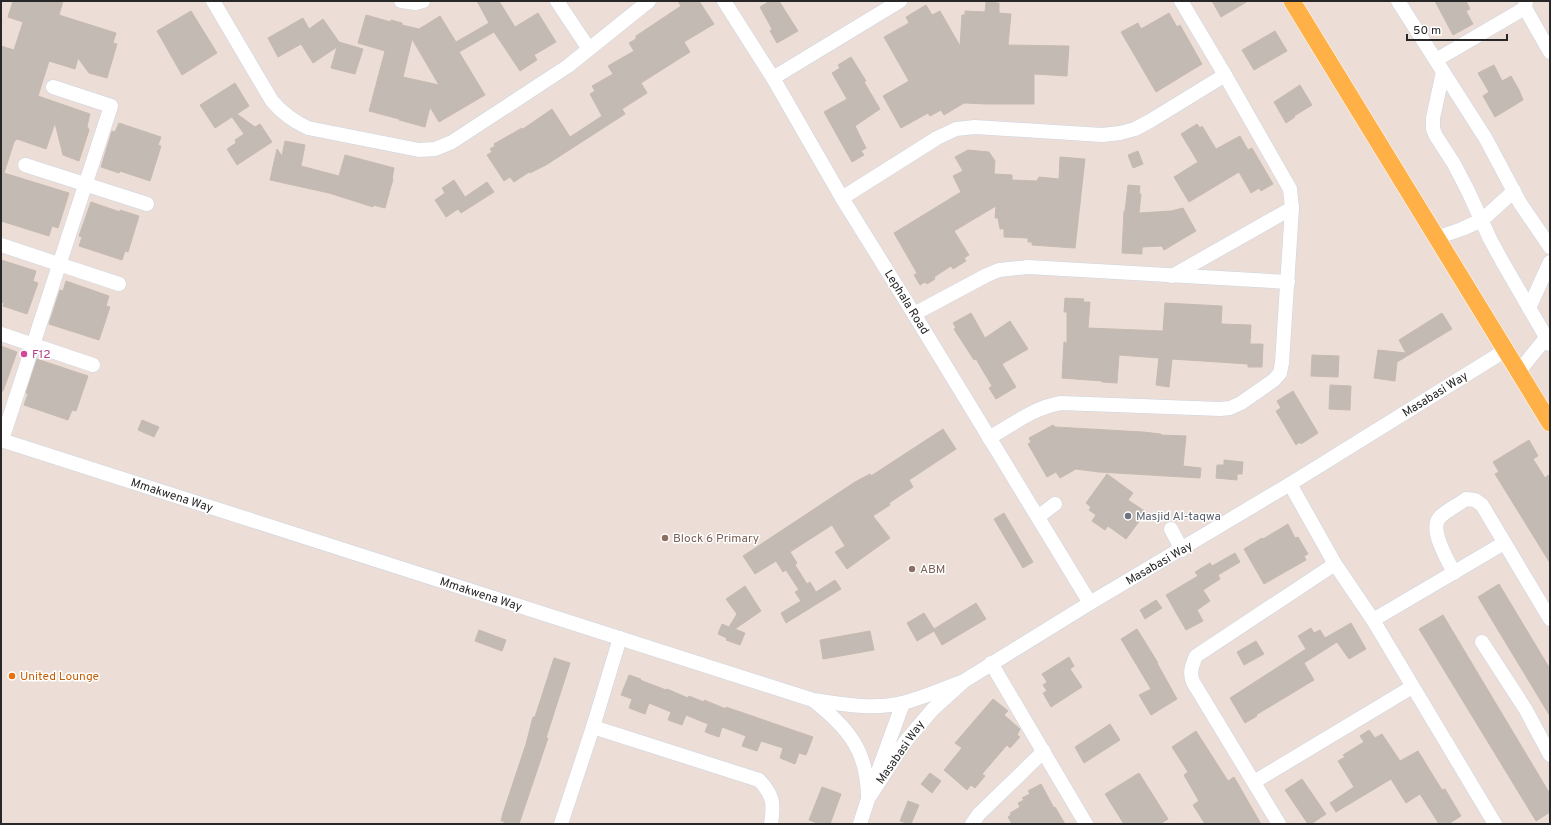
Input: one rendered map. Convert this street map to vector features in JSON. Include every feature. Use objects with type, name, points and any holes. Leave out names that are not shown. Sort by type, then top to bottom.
[{"type":"main road","points":[[1292,1],[1550,422]]},
{"type":"street","points":[[213,1],[272,101],[283,113],[294,121],[308,128],[419,150],[435,149],[452,142],[568,66],[649,1]]},
{"type":"street","points":[[401,1],[416,3],[423,1]]},
{"type":"street","points":[[557,1],[589,49]]},
{"type":"street","name":"Lephala Road","points":[[724,1],[772,78],[842,198],[1090,603]]},
{"type":"street","points":[[772,78],[900,1]]},
{"type":"street","points":[[989,438],[1036,411],[1049,405],[1061,403],[1220,409],[1230,408],[1241,404],[1274,380],[1280,373],[1288,282],[1292,208],[1290,189],[1181,1]]},
{"type":"street","points":[[1398,1],[1486,139],[1514,191],[1535,226],[1550,247]]},
{"type":"street","points":[[1439,66],[1526,5],[1550,52]]},
{"type":"street","points":[[1439,66],[1433,129],[1468,191],[1490,239],[1548,341],[1519,371]]},
{"type":"street","points":[[842,198],[937,138],[956,129],[975,127],[1102,135],[1120,133],[1135,129],[1150,121],[1225,75]]},
{"type":"street","points":[[2,440],[111,106],[53,87]]},
{"type":"street","points":[[25,165],[147,204]]},
{"type":"street","points":[[1436,238],[1482,220],[1514,191]]},
{"type":"street","points":[[1171,276],[1292,208]]},
{"type":"street","points":[[1,245],[119,284]]},
{"type":"street","points":[[1529,308],[1550,262]]},
{"type":"street","points":[[914,314],[987,275],[1011,268],[1288,282]]},
{"type":"street","points":[[1,334],[92,364]]},
{"type":"street","name":"Masabasi Way","points":[[860,824],[868,800],[905,742],[933,709],[964,681],[1090,603],[1182,550],[1506,350]]},
{"type":"street","name":"Mmakwena Way","points":[[2,440],[813,700],[847,705],[878,706],[903,703],[964,681]]},
{"type":"street","points":[[1290,484],[1335,564],[1373,620],[1495,824]]},
{"type":"street","points":[[1454,573],[1437,536],[1436,526],[1439,518],[1466,499],[1475,500],[1482,505],[1550,619]]},
{"type":"street","points":[[1038,516],[1056,504]]},
{"type":"street","points":[[1171,529],[1182,550]]},
{"type":"street","points":[[1373,620],[1504,543]]},
{"type":"street","points":[[1279,824],[1193,682],[1190,675],[1191,667],[1196,656],[1335,564]]},
{"type":"street","points":[[561,824],[620,638]]},
{"type":"street","points":[[1482,642],[1526,710],[1550,755]]},
{"type":"street","points":[[991,664],[1086,824]]},
{"type":"street","points":[[1254,782],[1412,687]]},
{"type":"street","points":[[813,700],[834,717],[852,738],[860,753],[866,772],[868,800]]},
{"type":"street","points":[[868,800],[903,703]]},
{"type":"street","points":[[593,727],[759,780],[772,797],[774,807],[771,824]]},
{"type":"street","points":[[972,824],[979,814],[1044,751]]},
{"type":"building","points":[[13,1],[63,1],[59,15],[116,33],[113,43],[117,44],[107,78],[89,73],[78,58],[75,69],[49,61],[38,96],[90,114],[87,126],[89,130],[79,161],[63,155],[55,123],[46,149],[17,139],[14,142],[4,173],[69,193],[58,228],[52,226],[49,236],[1,221],[1,46],[14,50],[23,22],[8,17]]},
{"type":"building","points":[[477,1],[499,1],[515,27],[538,13],[556,42],[534,55],[537,60],[520,71],[494,32],[459,52],[485,95],[439,122],[430,107],[425,127],[369,111],[385,51],[358,43],[366,15],[391,22],[391,20],[402,23],[402,25],[419,29],[440,16],[456,42],[489,23]],"holes":[[[412,39],[439,85],[403,77]]]},
{"type":"building","points":[[678,1],[699,1],[714,24],[684,42],[690,52],[641,83],[647,93],[622,109],[625,114],[546,165],[530,173],[529,172],[514,182],[510,177],[504,181],[487,155],[492,152],[490,149],[495,146],[494,144],[522,128],[523,129],[552,109],[570,137],[602,116],[590,94],[595,91],[592,86],[613,74],[608,66],[634,51],[629,43],[636,39],[636,36],[681,6]]},
{"type":"building","points":[[770,1],[779,1],[798,31],[777,43],[770,31],[772,29],[760,7]]},
{"type":"building","points":[[1212,1],[1248,1],[1221,17]]},
{"type":"building","points":[[1435,1],[1466,1],[1470,9],[1466,11],[1473,24],[1453,35]]},
{"type":"building","points":[[986,2],[999,3],[999,13],[1011,14],[1008,45],[1069,46],[1067,76],[1034,74],[1034,104],[964,103],[944,115],[941,110],[930,116],[928,113],[901,128],[883,96],[909,81],[884,37],[909,23],[906,17],[926,5],[932,15],[940,11],[960,46],[962,15],[965,15],[965,11],[985,12]]},
{"type":"building","points":[[191,11],[217,53],[182,75],[157,31]]},
{"type":"building","points":[[1169,13],[1177,27],[1180,25],[1202,64],[1156,92],[1121,32],[1138,23],[1141,29]]},
{"type":"building","points":[[303,18],[309,29],[323,19],[339,42],[363,49],[355,74],[331,68],[337,47],[313,63],[301,44],[278,57],[268,38]]},
{"type":"building","points":[[1275,31],[1287,51],[1254,70],[1242,50]]},
{"type":"building","points":[[851,57],[866,81],[864,82],[880,109],[855,126],[866,148],[861,151],[864,155],[852,162],[824,112],[847,99],[832,73],[840,68],[838,65]]},
{"type":"building","points":[[1494,65],[1502,81],[1511,76],[1523,100],[1495,117],[1483,96],[1489,92],[1478,73]]},
{"type":"building","points":[[235,83],[249,106],[237,114],[255,127],[260,124],[272,142],[237,165],[227,149],[236,143],[235,140],[244,134],[232,117],[215,128],[200,105]]},
{"type":"building","points":[[1300,85],[1312,105],[1294,116],[1295,117],[1286,123],[1274,102]]},
{"type":"building","points":[[119,123],[161,137],[158,145],[161,146],[150,181],[120,171],[119,173],[101,167],[112,131],[115,132]]},
{"type":"building","points":[[1197,124],[1200,128],[1202,126],[1216,149],[1240,136],[1248,150],[1252,148],[1273,184],[1261,191],[1259,188],[1251,193],[1239,172],[1189,202],[1174,177],[1198,162],[1181,134]]},
{"type":"building","points":[[285,141],[305,145],[301,166],[339,176],[345,155],[394,168],[393,179],[385,208],[373,205],[373,207],[329,193],[270,180],[277,149],[282,156]]},
{"type":"building","points":[[968,150],[989,152],[995,161],[994,174],[1012,175],[1012,180],[1037,181],[1039,177],[1059,179],[1060,157],[1085,159],[1075,248],[1032,245],[1032,242],[1028,242],[1028,238],[1004,237],[1004,229],[1000,229],[998,218],[995,218],[996,206],[954,231],[969,255],[964,258],[966,261],[953,269],[951,266],[934,277],[935,279],[927,284],[925,282],[920,285],[914,275],[917,273],[894,233],[961,192],[953,176],[963,171],[955,157]]},
{"type":"building","points":[[1138,151],[1143,164],[1133,168],[1128,155]]},
{"type":"building","points":[[454,180],[465,197],[487,182],[494,192],[461,213],[458,209],[446,217],[435,200],[445,193],[442,188]]},
{"type":"building","points":[[1128,185],[1140,186],[1139,194],[1141,194],[1139,213],[1171,211],[1183,208],[1196,231],[1164,250],[1162,246],[1142,247],[1142,254],[1122,253],[1124,211]]},
{"type":"building","points":[[91,202],[120,212],[120,210],[139,216],[128,252],[125,251],[122,260],[79,246],[82,237],[79,236]]},
{"type":"building","points":[[1,260],[36,271],[33,281],[38,283],[27,314],[3,306],[4,303],[1,302]]},
{"type":"building","points":[[66,281],[109,296],[106,306],[110,307],[99,340],[49,324],[60,290],[63,291]]},
{"type":"building","points":[[1065,298],[1084,299],[1083,302],[1090,302],[1088,328],[1163,331],[1165,303],[1222,306],[1221,324],[1251,325],[1250,344],[1263,344],[1262,367],[1248,367],[1248,364],[1172,359],[1169,387],[1156,385],[1159,358],[1119,355],[1117,383],[1062,378],[1064,342],[1067,343],[1067,312],[1064,312]]},
{"type":"building","points":[[971,313],[985,338],[1010,321],[1028,349],[1002,364],[1016,387],[996,399],[989,388],[992,386],[976,359],[974,360],[954,329],[956,328],[953,323]]},
{"type":"building","points":[[1442,313],[1452,329],[1397,362],[1395,381],[1374,378],[1378,350],[1406,353],[1399,340]]},
{"type":"building","points":[[1,346],[17,352],[3,391],[1,391]]},
{"type":"building","points":[[1312,355],[1339,356],[1338,377],[1311,376]]},
{"type":"building","points":[[37,359],[88,376],[76,411],[72,410],[68,420],[24,405],[28,394],[26,393]]},
{"type":"building","points":[[1330,385],[1351,386],[1350,410],[1329,409]]},
{"type":"building","points":[[1293,391],[1318,433],[1301,444],[1300,442],[1296,445],[1276,411],[1281,408],[1277,401]]},
{"type":"building","points":[[142,420],[159,427],[154,437],[138,430]]},
{"type":"building","points":[[1053,425],[1055,427],[1186,436],[1183,466],[1201,468],[1200,478],[1099,472],[1076,469],[1060,478],[1056,472],[1047,477],[1028,444],[1031,442],[1029,438]]},
{"type":"building","points":[[943,429],[956,449],[909,480],[913,487],[873,516],[890,538],[847,569],[835,552],[845,546],[832,525],[790,552],[797,563],[795,565],[807,584],[810,582],[816,592],[835,580],[841,589],[786,623],[781,613],[801,601],[795,592],[799,590],[786,570],[783,572],[776,561],[755,574],[743,556],[855,482],[870,474],[871,476]]},
{"type":"building","points":[[1529,440],[1538,456],[1533,459],[1545,478],[1550,474],[1550,563],[1495,474],[1499,472],[1493,462]]},
{"type":"building","points":[[1224,460],[1243,462],[1242,474],[1237,474],[1237,480],[1216,478],[1217,465],[1224,465]]},
{"type":"building","points":[[1107,474],[1133,493],[1128,500],[1146,512],[1126,539],[1108,526],[1105,530],[1092,521],[1096,515],[1089,510],[1091,507],[1086,503]]},
{"type":"building","points":[[1004,513],[1033,562],[1023,568],[994,519]]},
{"type":"building","points":[[1288,524],[1295,538],[1298,537],[1308,554],[1304,556],[1306,560],[1264,584],[1244,549]]},
{"type":"building","points":[[1235,553],[1240,562],[1218,575],[1220,579],[1203,590],[1210,601],[1197,610],[1203,621],[1186,630],[1166,595],[1198,576],[1195,572],[1210,563],[1212,566]]},
{"type":"building","points":[[1499,584],[1550,669],[1550,716],[1478,597]]},
{"type":"building","points":[[745,586],[761,611],[735,629],[745,633],[740,645],[726,640],[727,638],[718,634],[722,624],[729,627],[737,614],[726,599]]},
{"type":"building","points":[[1156,600],[1162,608],[1145,619],[1140,610]]},
{"type":"building","points":[[976,603],[986,619],[942,645],[934,631],[917,641],[907,623],[924,613],[934,629]]},
{"type":"building","points":[[1443,615],[1550,794],[1550,812],[1536,821],[1419,629]]},
{"type":"building","points":[[1351,623],[1366,649],[1349,659],[1337,642],[1304,663],[1314,680],[1245,723],[1230,698],[1306,649],[1298,636],[1311,628],[1314,633],[1320,630],[1325,638]]},
{"type":"building","points":[[1137,629],[1158,663],[1177,699],[1151,715],[1139,695],[1151,689],[1121,639]]},
{"type":"building","points":[[479,630],[506,640],[502,651],[475,641]]},
{"type":"building","points":[[870,631],[874,650],[823,659],[820,640]]},
{"type":"building","points":[[1256,641],[1264,654],[1244,665],[1237,652]]},
{"type":"building","points":[[1069,657],[1074,666],[1070,669],[1082,687],[1051,707],[1043,693],[1047,691],[1043,685],[1047,682],[1042,674]]},
{"type":"building","points":[[554,658],[570,663],[546,738],[548,738],[519,824],[504,824],[504,821],[501,821],[503,813],[526,744],[533,717],[535,717]]},
{"type":"building","points":[[629,675],[688,698],[689,696],[704,702],[704,700],[726,709],[726,707],[813,737],[806,755],[799,753],[795,764],[780,758],[783,748],[761,741],[757,751],[742,746],[746,736],[722,727],[719,737],[705,732],[708,724],[686,715],[682,725],[668,720],[671,712],[649,703],[645,714],[629,708],[632,699],[621,695]]},
{"type":"building","points":[[993,699],[1008,711],[1004,715],[1020,729],[1017,735],[1020,737],[1010,748],[1007,745],[982,774],[985,776],[975,788],[971,785],[967,790],[944,770],[962,748],[955,743]]},
{"type":"building","points":[[1110,724],[1120,740],[1084,763],[1075,747]]},
{"type":"building","points":[[1369,730],[1375,738],[1382,734],[1400,761],[1418,751],[1442,790],[1445,789],[1461,816],[1448,824],[1439,824],[1420,794],[1406,803],[1391,779],[1336,812],[1330,803],[1354,787],[1338,761],[1345,757],[1343,755],[1364,742],[1360,736]]},
{"type":"building","points":[[1196,731],[1228,781],[1234,777],[1261,824],[1205,824],[1193,805],[1199,801],[1184,775],[1188,772],[1172,747]]},
{"type":"building","points":[[930,773],[941,781],[932,793],[921,784]]},
{"type":"building","points":[[1139,773],[1168,819],[1160,824],[1124,824],[1105,794]]},
{"type":"building","points":[[1302,779],[1326,814],[1311,824],[1308,824],[1285,790]]},
{"type":"building","points":[[1041,784],[1054,808],[1055,807],[1065,824],[1012,824],[1008,817],[1011,815],[1010,813],[1020,807],[1018,803],[1024,800],[1022,798],[1030,794],[1028,791]]},
{"type":"building","points":[[822,787],[841,794],[830,824],[820,824],[809,820]]},
{"type":"building","points":[[908,801],[919,805],[911,824],[900,821]]},
{"type":"place","name":"F12","points":[[24,354]]},
{"type":"place","name":"Masjid Al-taqwa","points":[[1128,516]]},
{"type":"place","name":"Block 6 Primary","points":[[665,538]]},
{"type":"place","name":"ABM","points":[[912,569]]},
{"type":"place","name":"United Lounge","points":[[12,676]]}]
